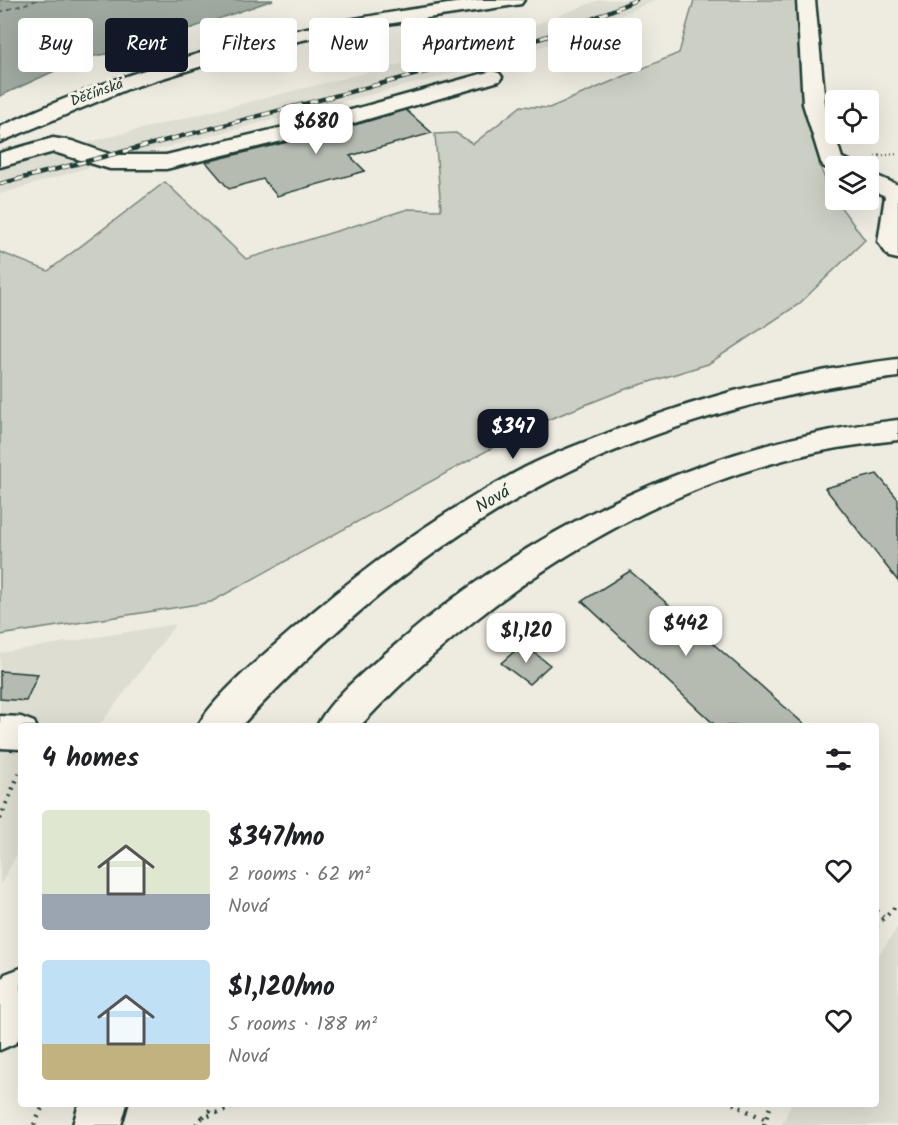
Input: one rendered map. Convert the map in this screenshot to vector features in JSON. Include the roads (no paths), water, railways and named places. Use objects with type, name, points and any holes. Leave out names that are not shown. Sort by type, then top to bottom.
[{"type":"street","name":"Děčínská","points":[[0,135],[67,103],[116,86],[269,41],[340,26],[515,0]]},
{"type":"street","points":[[806,0],[814,104],[830,156]]},
{"type":"street","points":[[0,160],[53,145],[64,146],[110,162],[166,162],[332,122],[492,77]]},
{"type":"street","points":[[879,184],[897,193],[890,242],[898,252]]},
{"type":"street","name":"Nová","points":[[221,723],[274,666],[373,581],[471,513],[535,476],[603,446],[708,408],[813,382],[898,368]]},
{"type":"street","points":[[339,723],[354,706],[441,626],[514,570],[622,511],[715,472],[792,447],[898,430]]},
{"type":"street","points":[[0,732],[18,733]]},
{"type":"street","points":[[0,1027],[18,995]]},
{"type":"street","points":[[97,1125],[102,1107]]},
{"type":"railway","points":[[0,184],[494,54],[566,30],[636,0]]}]
